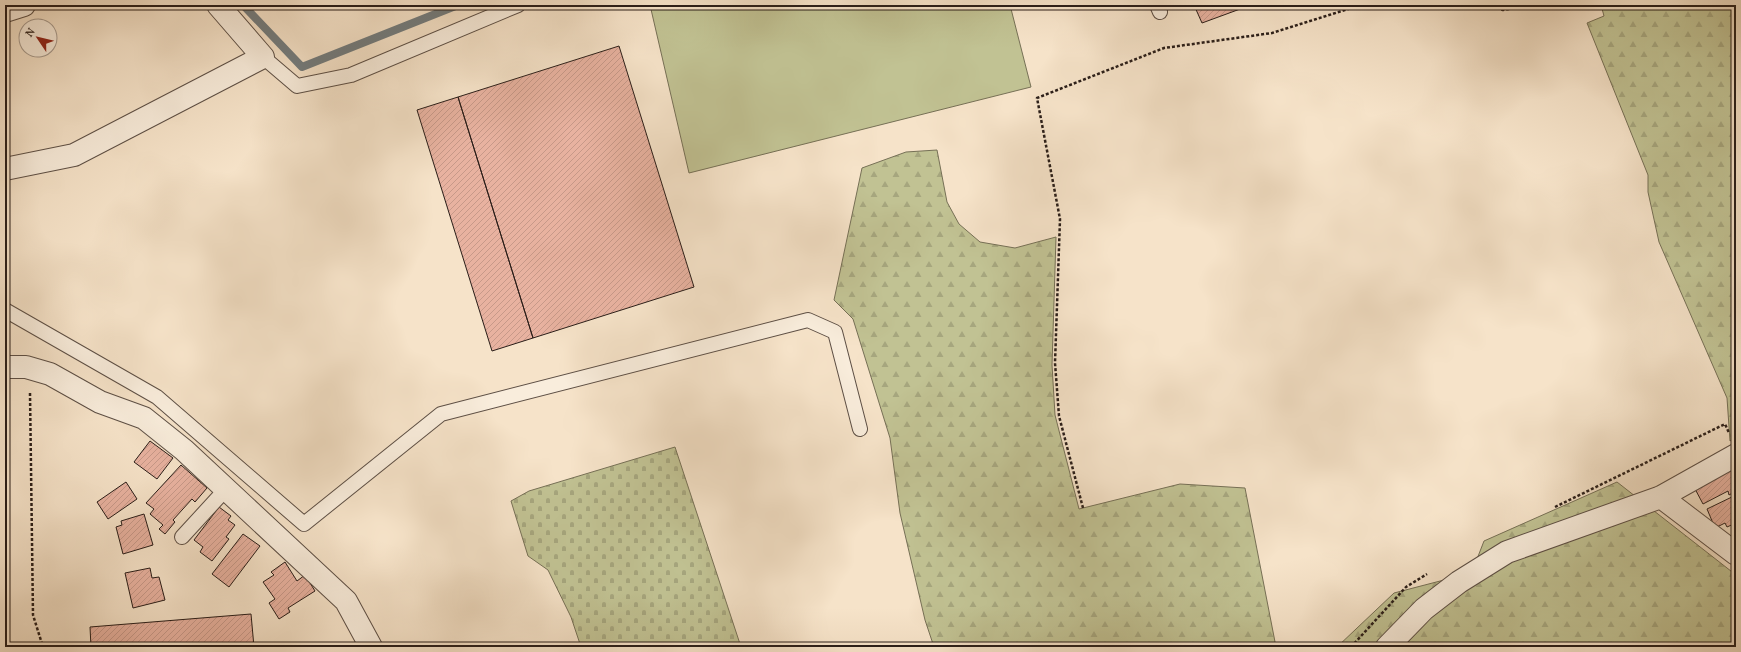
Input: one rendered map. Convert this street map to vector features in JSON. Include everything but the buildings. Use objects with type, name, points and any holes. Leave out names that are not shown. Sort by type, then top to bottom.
[{"type":"street","points":[[5,11],[24,5]]},
{"type":"street","points":[[5,169],[74,155],[263,57],[218,5]]},
{"type":"street","points":[[5,367],[30,368],[50,374],[100,402],[144,418],[184,450],[346,601],[371,647]]},
{"type":"street","points":[[1387,647],[1424,609],[1459,582],[1507,552],[1661,497],[1736,455]]},
{"type":"street","points":[[1661,497],[1736,554]]},
{"type":"lane","points":[[263,57],[298,86],[350,75],[518,5]]},
{"type":"lane","points":[[5,310],[156,397],[304,524],[441,414],[808,320],[835,332],[860,429]]},
{"type":"lane","points":[[182,537],[226,489]]},
{"type":"path","points":[[1083,508],[1059,416],[1055,363],[1060,219],[1037,98],[1164,48],[1272,33],[1361,5]]},
{"type":"path","points":[[1487,5],[1503,10],[1531,5]]},
{"type":"path","points":[[1501,5],[1503,10]]},
{"type":"path","points":[[30,368],[33,615],[43,647]]},
{"type":"green space","points":[[650,5],[1010,5],[1031,87],[689,173]]},
{"type":"green space","points":[[1601,5],[1736,5],[1736,437],[1730,441],[1727,398],[1659,242],[1648,192],[1648,175],[1587,23],[1604,16]]},
{"type":"green space","points":[[937,150],[947,202],[959,224],[980,242],[1015,248],[1056,237],[1052,365],[1055,415],[1079,509],[1180,484],[1245,488],[1276,647],[934,647],[925,620],[900,513],[890,438],[853,319],[834,300],[862,168],[906,152]]},
{"type":"green space","points":[[675,447],[741,647],[581,647],[571,617],[548,570],[528,556],[511,501],[529,491]]},
{"type":"green space","points":[[1617,482],[1736,575],[1736,647],[1337,647],[1394,593],[1444,580],[1477,559],[1484,541]]},
{"type":"waterway","points":[[243,5],[302,67],[458,5]]}]
